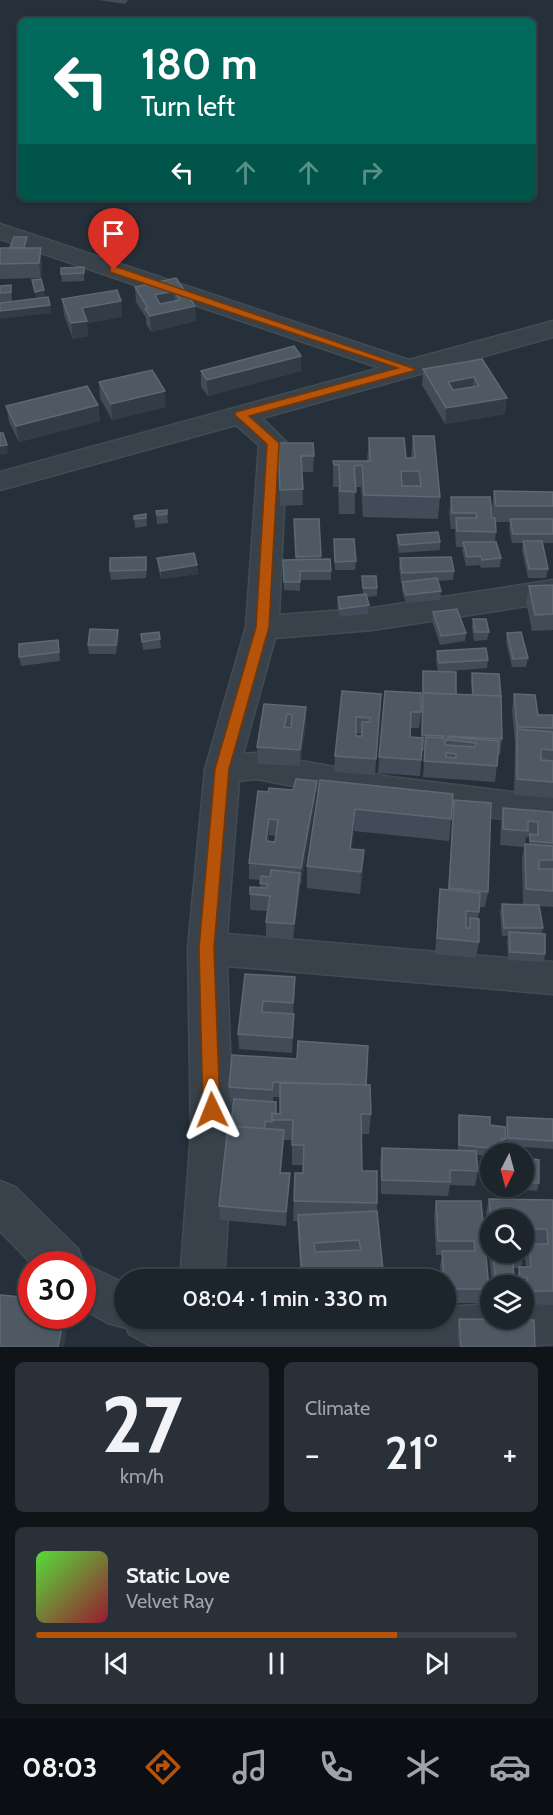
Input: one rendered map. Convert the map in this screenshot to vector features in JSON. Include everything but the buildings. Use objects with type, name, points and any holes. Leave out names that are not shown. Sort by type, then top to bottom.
[{"type":"street","points":[[0,231],[409,369]]},
{"type":"street","points":[[0,481],[553,329]]},
{"type":"street","points":[[203,1269],[212,1133],[207,948],[222,769],[262,627],[273,443],[241,415]]},
{"type":"street","points":[[262,627],[301,627],[362,621],[553,591]]},
{"type":"street","points":[[222,769],[257,766],[391,791],[553,810]]},
{"type":"street","points":[[207,948],[553,978]]},
{"type":"street","points":[[0,1201],[49,1251]]},
{"type":"street","points":[[96,1292],[114,1302]]},
{"type":"street","points":[[176,1329],[198,1337],[553,1322]]},
{"type":"route","points":[[114,270],[409,369],[241,415],[273,443],[262,627],[222,769],[207,948],[212,1110]]}]
